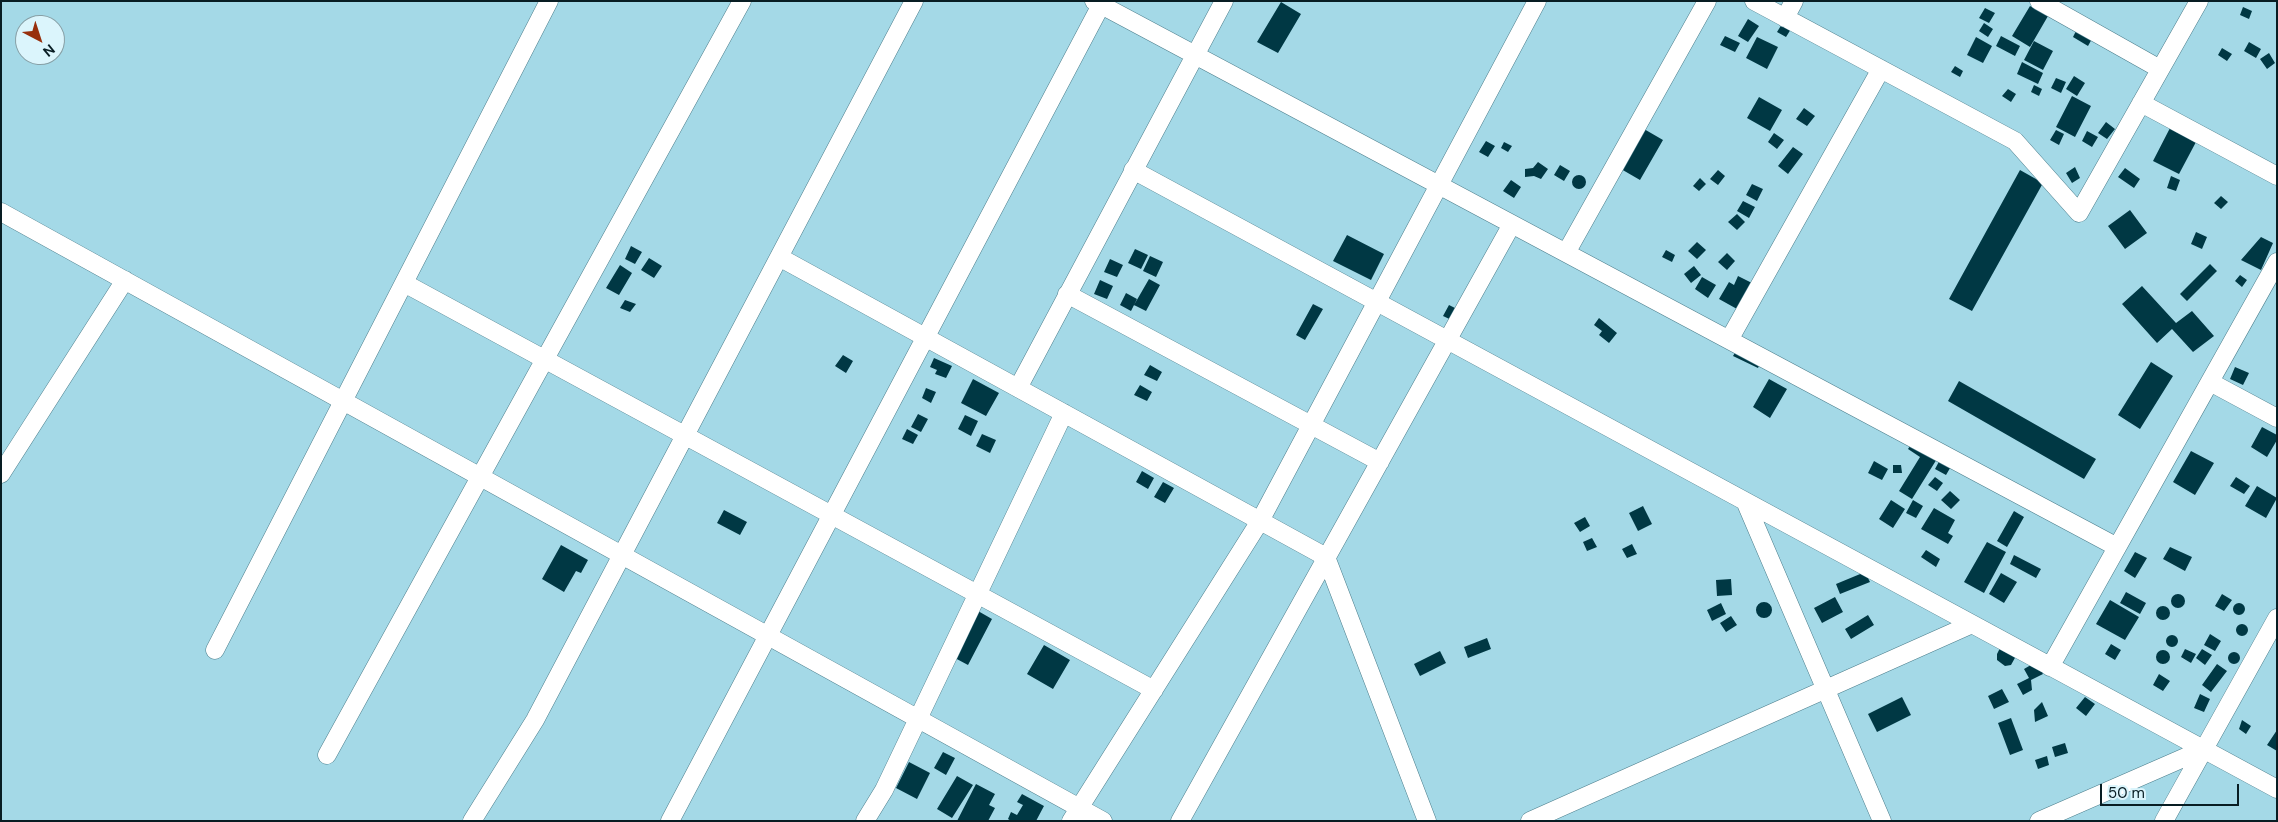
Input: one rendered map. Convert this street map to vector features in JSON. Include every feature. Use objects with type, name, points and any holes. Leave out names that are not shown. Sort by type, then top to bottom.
[{"type":"street","points":[[215,650],[549,1]]},
{"type":"street","points":[[327,755],[742,1]]},
{"type":"street","points":[[472,821],[535,720],[914,1]]},
{"type":"street","points":[[1018,388],[1224,1]]},
{"type":"street","points":[[1075,814],[1260,521],[1537,1]]},
{"type":"street","points":[[1566,253],[1707,1]]},
{"type":"street","points":[[1754,1],[2015,141],[2078,212],[2199,1]]},
{"type":"street","points":[[1785,18],[1794,1]]},
{"type":"street","points":[[2039,1],[2160,69]]},
{"type":"street","points":[[670,821],[926,337],[1098,3],[2117,547]]},
{"type":"street","points":[[1729,340],[1881,69]]},
{"type":"street","points":[[2141,103],[2277,176]]},
{"type":"street","points":[[1133,170],[2277,789]]},
{"type":"street","points":[[1,212],[919,719],[1075,814],[1103,821]]},
{"type":"street","points":[[1180,821],[1512,224]]},
{"type":"street","points":[[779,257],[1326,557],[1427,821]]},
{"type":"street","points":[[2050,667],[2277,262]]},
{"type":"street","points":[[1,474],[124,280]]},
{"type":"street","points":[[404,283],[1154,690]]},
{"type":"street","points":[[1067,294],[1380,462]]},
{"type":"street","points":[[2210,382],[2277,418]]},
{"type":"street","points":[[865,821],[884,790],[919,719],[1064,413]]},
{"type":"street","points":[[1745,501],[1882,821]]},
{"type":"street","points":[[2164,821],[2277,618]]},
{"type":"street","points":[[1530,821],[1972,624]]},
{"type":"street","points":[[2039,821],[2204,750]]},
{"type":"building","points":[[1281,2],[1301,14],[1278,53],[1257,42]]},
{"type":"building","points":[[2030,6],[2048,16],[2030,47],[2012,36]]},
{"type":"building","points":[[2243,7],[2252,11],[2249,19],[2240,15]]},
{"type":"building","points":[[1985,8],[1995,13],[1989,23],[1979,18]]},
{"type":"building","points":[[1748,19],[1759,26],[1748,42],[1738,36]]},
{"type":"building","points":[[1984,23],[1993,29],[1988,37],[1979,31]]},
{"type":"building","points":[[1782,24],[1791,29],[1786,37],[1777,32]]},
{"type":"building","points":[[2077,29],[2093,37],[2088,46],[2073,37]]},
{"type":"building","points":[[1725,36],[1740,43],[1735,52],[1720,45]]},
{"type":"building","points":[[2001,36],[2020,46],[2015,56],[1996,46]]},
{"type":"building","points":[[1757,37],[1778,47],[1767,69],[1746,58]]},
{"type":"building","points":[[1976,37],[1992,46],[1983,63],[1967,55]]},
{"type":"building","points":[[2034,41],[2053,51],[2043,70],[2024,60]]},
{"type":"building","points":[[2249,42],[2261,49],[2256,58],[2244,51]]},
{"type":"building","points":[[2222,48],[2232,54],[2227,61],[2218,55]]},
{"type":"building","points":[[2269,53],[2275,63],[2267,69],[2260,59]]},
{"type":"building","points":[[2022,62],[2043,73],[2038,84],[2017,74]]},
{"type":"building","points":[[1955,66],[1963,71],[1960,77],[1951,72]]},
{"type":"building","points":[[2074,76],[2085,83],[2077,96],[2066,89]]},
{"type":"building","points":[[2056,78],[2066,82],[2061,93],[2051,88]]},
{"type":"building","points":[[2034,85],[2042,89],[2039,96],[2031,92]]},
{"type":"building","points":[[2008,89],[2016,94],[2011,102],[2002,96]]},
{"type":"building","points":[[2072,96],[2091,106],[2075,137],[2056,127]]},
{"type":"building","points":[[1759,97],[1782,110],[1770,131],[1747,118]]},
{"type":"building","points":[[1804,108],[1815,116],[1807,126],[1796,119]]},
{"type":"building","points":[[2106,122],[2115,129],[2107,139],[2098,133]]},
{"type":"building","points":[[2170,128],[2196,142],[2179,174],[2153,161]]},
{"type":"building","points":[[1644,129],[1663,140],[1640,180],[1621,169]]},
{"type":"building","points":[[2056,130],[2064,134],[2059,145],[2050,140]]},
{"type":"building","points":[[2087,131],[2098,137],[2092,147],[2082,141]]},
{"type":"building","points":[[1774,133],[1784,140],[1777,149],[1768,142]]},
{"type":"building","points":[[1486,141],[1495,146],[1488,157],[1479,152]]},
{"type":"building","points":[[1504,142],[1512,146],[1508,152],[1501,148]]},
{"type":"building","points":[[1793,147],[1803,154],[1788,174],[1778,166]]},
{"type":"building","points":[[1538,162],[1548,169],[1541,179],[1534,176],[1525,177],[1525,169],[1533,168]]},
{"type":"building","points":[[1560,165],[1570,171],[1564,181],[1554,175]]},
{"type":"building","points":[[2075,167],[2080,178],[2072,183],[2066,173]]},
{"type":"building","points":[[2125,168],[2140,179],[2134,188],[2118,177]]},
{"type":"building","points":[[1718,170],[1725,176],[1718,185],[1710,179]]},
{"type":"building","points":[[2020,170],[2043,183],[1972,311],[1949,299]]},
{"type":"building","points":[[1576,175],[1582,175],[1586,182],[1582,189],[1576,189],[1572,185],[1572,179]]},
{"type":"building","points":[[2171,176],[2180,180],[2176,191],[2167,188]]},
{"type":"building","points":[[1700,178],[1706,184],[1699,191],[1693,186]]},
{"type":"building","points":[[1511,180],[1521,187],[1514,198],[1503,191]]},
{"type":"building","points":[[1752,184],[1763,189],[1757,201],[1746,195]]},
{"type":"building","points":[[2221,196],[2228,202],[2221,209],[2214,203]]},
{"type":"building","points":[[1743,201],[1755,207],[1749,218],[1737,211]]},
{"type":"building","points":[[2130,210],[2147,233],[2125,249],[2108,226]]},
{"type":"building","points":[[1737,214],[1745,222],[1737,230],[1728,222]]},
{"type":"building","points":[[2196,232],[2207,237],[2202,249],[2191,244]]},
{"type":"building","points":[[1347,235],[1384,254],[1371,280],[1333,261]]},
{"type":"building","points":[[2261,237],[2273,243],[2261,270],[2241,260]]},
{"type":"building","points":[[1697,242],[1706,250],[1697,259],[1688,251]]},
{"type":"building","points":[[631,246],[642,252],[635,264],[625,259]]},
{"type":"building","points":[[1135,249],[1148,255],[1141,269],[1128,263]]},
{"type":"building","points":[[1666,250],[1675,255],[1672,262],[1662,257]]},
{"type":"building","points":[[1727,253],[1735,261],[1727,270],[1718,262]]},
{"type":"building","points":[[1150,256],[1163,262],[1156,277],[1143,271]]},
{"type":"building","points":[[649,258],[662,266],[654,278],[641,270]]},
{"type":"building","points":[[1110,259],[1123,265],[1117,277],[1104,272]]},
{"type":"building","points":[[2210,264],[2217,271],[2187,301],[2180,294]]},
{"type":"building","points":[[620,265],[632,273],[619,295],[606,288]]},
{"type":"building","points":[[1694,266],[1701,275],[1691,283],[1684,274]]},
{"type":"building","points":[[2240,275],[2247,280],[2242,287],[2235,281]]},
{"type":"building","points":[[1738,276],[1752,283],[1737,309],[1719,299],[1729,282],[1734,285]]},
{"type":"building","points":[[1702,277],[1716,285],[1708,298],[1695,289]]},
{"type":"building","points":[[1149,279],[1160,285],[1146,311],[1134,305]]},
{"type":"building","points":[[1100,280],[1113,286],[1107,299],[1094,294]]},
{"type":"building","points":[[2142,286],[2176,323],[2192,311],[2214,336],[2193,352],[2172,329],[2157,343],[2122,304]]},
{"type":"building","points":[[1126,293],[1137,299],[1131,311],[1120,305]]},
{"type":"building","points":[[625,300],[636,304],[630,312],[620,308]]},
{"type":"building","points":[[1313,304],[1323,309],[1305,340],[1296,335]]},
{"type":"building","points":[[1449,305],[1465,313],[1460,324],[1443,316]]},
{"type":"building","points":[[1599,318],[1617,333],[1609,343],[1599,335],[1602,331],[1594,325]]},
{"type":"building","points":[[1739,346],[1763,357],[1758,368],[1733,356]]},
{"type":"building","points":[[843,355],[853,361],[846,373],[835,366]]},
{"type":"building","points":[[934,358],[952,366],[946,378],[935,374],[937,370],[930,367]]},
{"type":"building","points":[[2151,362],[2173,376],[2140,429],[2118,415]]},
{"type":"building","points":[[1150,365],[1162,372],[1157,381],[1144,375]]},
{"type":"building","points":[[2235,367],[2249,373],[2243,385],[2230,379]]},
{"type":"building","points":[[973,379],[999,393],[986,416],[961,403]]},
{"type":"building","points":[[1769,379],[1787,389],[1770,418],[1753,407]]},
{"type":"building","points":[[1959,381],[2096,459],[2084,479],[1948,401]]},
{"type":"building","points":[[1140,385],[1152,392],[1147,401],[1134,395]]},
{"type":"building","points":[[926,388],[936,392],[931,403],[922,398]]},
{"type":"building","points":[[918,414],[928,419],[921,432],[911,427]]},
{"type":"building","points":[[965,415],[978,421],[971,436],[958,429]]},
{"type":"building","points":[[2262,427],[2277,435],[2277,440],[2267,457],[2251,447]]},
{"type":"building","points":[[907,429],[918,435],[913,444],[902,439]]},
{"type":"building","points":[[982,434],[996,440],[990,453],[976,446]]},
{"type":"building","points":[[1915,438],[1940,454],[1912,499],[1899,491],[1920,457],[1908,449]]},
{"type":"building","points":[[2191,451],[2214,463],[2195,495],[2173,482]]},
{"type":"building","points":[[1942,456],[1953,463],[1946,475],[1935,469]]},
{"type":"building","points":[[1874,461],[1888,469],[1882,480],[1868,473]]},
{"type":"building","points":[[1893,465],[1901,465],[1902,473],[1893,473]]},
{"type":"building","points":[[1142,471],[1154,478],[1148,489],[1136,482]]},
{"type":"building","points":[[1935,477],[1943,483],[1937,491],[1928,485]]},
{"type":"building","points":[[2236,477],[2250,486],[2244,494],[2230,486]]},
{"type":"building","points":[[1163,482],[1174,488],[1165,503],[1154,497]]},
{"type":"building","points":[[2257,486],[2277,498],[2266,518],[2245,506]]},
{"type":"building","points":[[1950,491],[1960,500],[1951,509],[1941,500]]},
{"type":"building","points":[[1891,500],[1905,509],[1893,528],[1879,519]]},
{"type":"building","points":[[1913,500],[1923,506],[1916,518],[1906,513]]},
{"type":"building","points":[[1643,506],[1652,524],[1638,531],[1629,513]]},
{"type":"building","points":[[1934,508],[1955,520],[1948,533],[1953,536],[1948,544],[1921,529]]},
{"type":"building","points":[[724,510],[747,522],[740,535],[717,523]]},
{"type":"building","points":[[2014,511],[2024,517],[2007,547],[1997,541]]},
{"type":"building","points":[[1585,517],[1590,526],[1580,532],[1574,523]]},
{"type":"building","points":[[1592,538],[1597,547],[1587,551],[1583,542]]},
{"type":"building","points":[[1987,542],[2006,552],[1984,593],[1964,582]]},
{"type":"building","points":[[1632,544],[1637,554],[1627,558],[1622,549]]},
{"type":"building","points":[[561,545],[588,560],[581,573],[576,571],[564,592],[542,579]]},
{"type":"building","points":[[2170,547],[2192,557],[2185,571],[2163,559]]},
{"type":"building","points":[[1926,550],[1940,559],[1936,567],[1921,557]]},
{"type":"building","points":[[2135,552],[2147,558],[2135,578],[2124,571]]},
{"type":"building","points":[[2014,555],[2041,569],[2036,578],[2010,564]]},
{"type":"building","points":[[1865,572],[1870,582],[1840,594],[1836,584]]},
{"type":"building","points":[[2001,573],[2017,582],[2004,603],[1989,594]]},
{"type":"building","points":[[1731,579],[1732,595],[1717,596],[1716,580]]},
{"type":"building","points":[[2126,592],[2146,603],[2140,614],[2120,603]]},
{"type":"building","points":[[2175,594],[2181,594],[2185,601],[2181,608],[2175,608],[2171,604],[2171,598]]},
{"type":"building","points":[[2222,594],[2232,600],[2224,611],[2215,606]]},
{"type":"building","points":[[1835,597],[1843,612],[1822,623],[1814,608]]},
{"type":"building","points":[[2110,600],[2139,617],[2125,640],[2096,624]]},
{"type":"building","points":[[1761,602],[1767,602],[1772,607],[1770,616],[1761,618],[1756,613],[1756,607]]},
{"type":"building","points":[[1721,603],[1726,614],[1712,621],[1707,610]]},
{"type":"building","points":[[2239,603],[2245,609],[2239,615],[2233,609]]},
{"type":"building","points":[[2163,606],[2168,608],[2170,613],[2168,618],[2163,620],[2158,618],[2156,613],[2158,608]]},
{"type":"building","points":[[978,611],[992,619],[968,665],[953,657]]},
{"type":"building","points":[[1868,615],[1874,625],[1851,639],[1845,629]]},
{"type":"building","points":[[1731,616],[1737,625],[1726,632],[1720,623]]},
{"type":"building","points":[[2242,624],[2248,630],[2242,636],[2236,630]]},
{"type":"building","points":[[2210,634],[2221,641],[2215,651],[2204,645]]},
{"type":"building","points":[[2174,635],[2177,636],[2177,646],[2170,647],[2167,646],[2166,639],[2167,636]]},
{"type":"building","points":[[1487,638],[1491,649],[1468,658],[1464,647]]},
{"type":"building","points":[[2111,644],[2121,650],[2115,660],[2105,654]]},
{"type":"building","points":[[1044,645],[1070,660],[1053,689],[1027,674]]},
{"type":"building","points":[[2000,648],[2016,656],[2011,665],[2005,666],[1997,660]]},
{"type":"building","points":[[2185,649],[2196,654],[2191,663],[2181,657]]},
{"type":"building","points":[[2202,649],[2212,655],[2205,665],[2196,658]]},
{"type":"building","points":[[2160,650],[2166,650],[2170,657],[2166,664],[2160,664],[2156,660],[2156,654]]},
{"type":"building","points":[[1440,651],[1446,663],[1420,676],[1414,664]]},
{"type":"building","points":[[2232,652],[2236,652],[2240,658],[2236,664],[2232,664],[2228,660],[2228,656]]},
{"type":"building","points":[[2036,662],[2043,674],[2031,680],[2032,690],[2023,695],[2017,684],[2029,678],[2024,669]]},
{"type":"building","points":[[2217,664],[2227,671],[2211,692],[2202,685]]},
{"type":"building","points":[[2159,674],[2170,681],[2163,691],[2153,685]]},
{"type":"building","points":[[2002,689],[2009,702],[1994,709],[1988,696]]},
{"type":"building","points":[[2200,694],[2210,699],[2204,712],[2194,708]]},
{"type":"building","points":[[1902,697],[1911,715],[1877,732],[1868,714]]},
{"type":"building","points":[[2085,697],[2095,704],[2086,716],[2076,708]]},
{"type":"building","points":[[2042,702],[2048,716],[2035,722],[2034,710]]},
{"type":"building","points":[[2011,718],[2023,750],[2010,755],[1998,723]]},
{"type":"building","points":[[2242,720],[2251,726],[2246,734],[2239,729]]},
{"type":"building","points":[[2277,730],[2277,751],[2267,745]]},
{"type":"building","points":[[2065,743],[2068,753],[2055,757],[2052,747]]},
{"type":"building","points":[[943,752],[955,758],[946,775],[934,768]]},
{"type":"building","points":[[2047,756],[2049,765],[2038,769],[2035,760]]},
{"type":"building","points":[[909,762],[930,773],[917,799],[896,788]]},
{"type":"building","points":[[957,776],[973,785],[952,818],[937,809]]},
{"type":"building","points":[[976,784],[995,794],[989,805],[995,808],[988,821],[957,821]]},
{"type":"building","points":[[1022,794],[1044,806],[1036,821],[1011,821],[1008,819],[1011,812],[1017,815],[1023,805],[1017,802]]}]
